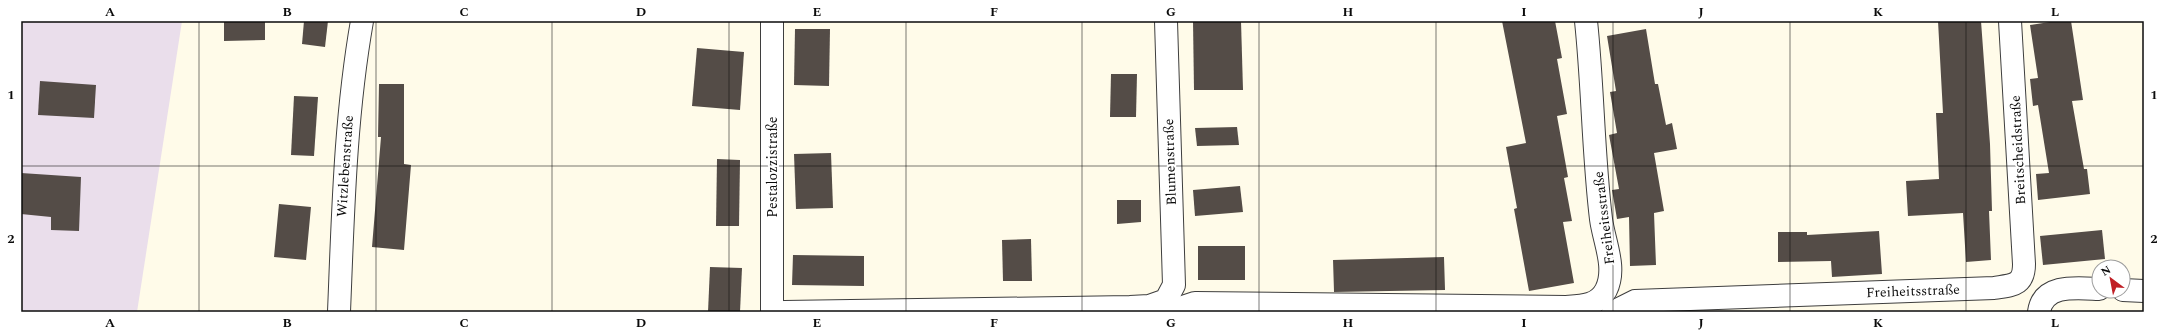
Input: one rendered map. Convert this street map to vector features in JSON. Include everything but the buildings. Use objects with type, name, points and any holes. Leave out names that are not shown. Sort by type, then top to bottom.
[{"type":"street","name":"Witzlebenstraße","points":[[339,312],[342,200],[348,121],[352,75],[362,21]]},
{"type":"street","name":"Pestalozzistraße","points":[[772,21],[777,312]]},
{"type":"street","name":"Blumenstraße","points":[[1166,21],[1174,308]]},
{"type":"street","name":"Freiheitsstraße","points":[[777,312],[1150,306],[1174,308],[1184,307],[1195,303],[1566,307],[1583,305],[1598,300],[1609,283],[1609,258],[1601,219],[1592,75],[1586,21]]},
{"type":"street","name":"Breitscheidstraße","points":[[2010,21],[2024,264],[2021,279]]},
{"type":"street","name":"Freiheitsstraße","points":[[1614,312],[1634,301],[1994,288],[2013,285],[2021,279]]},
{"type":"street","points":[[2042,306],[2052,292],[2062,288],[2091,289]]},
{"type":"street","points":[[2131,290],[2144,291]]},
{"type":"shaded area","points":[[21,21],[182,21],[137,312],[21,312]]}]
